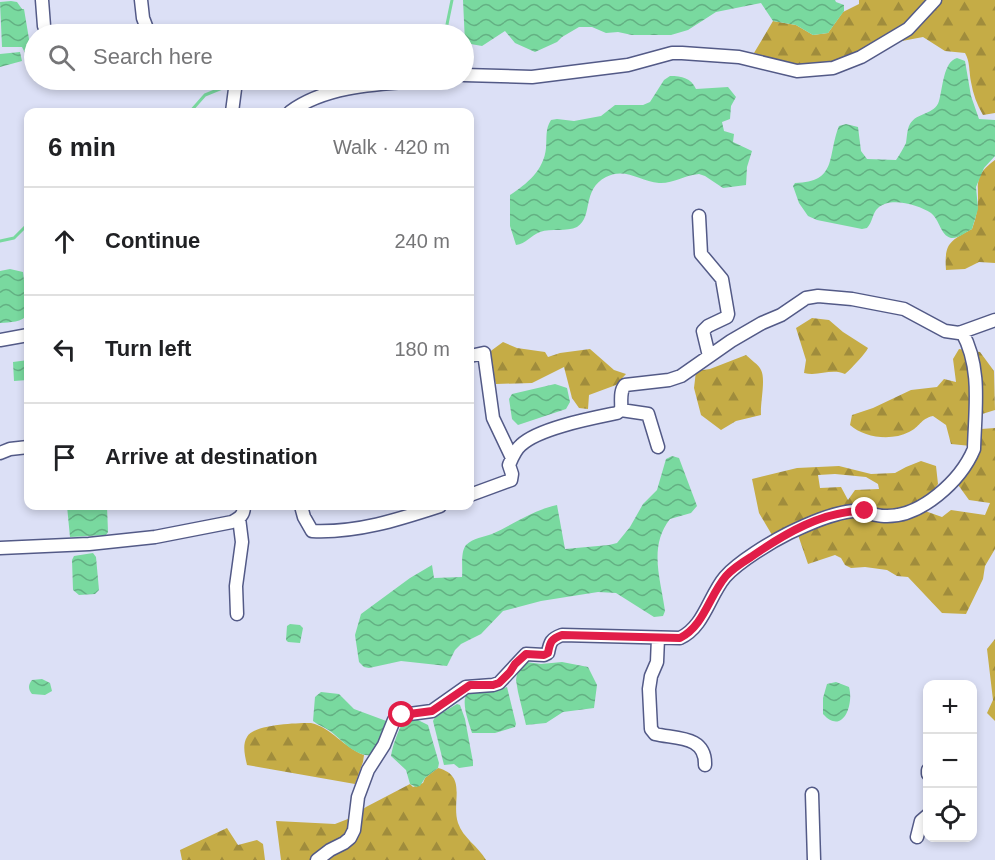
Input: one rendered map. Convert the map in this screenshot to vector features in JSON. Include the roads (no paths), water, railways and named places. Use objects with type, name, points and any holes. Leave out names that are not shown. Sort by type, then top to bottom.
[{"type":"street","points":[[42,0],[44,24]]},
{"type":"street","points":[[141,0],[145,24]]},
{"type":"street","points":[[474,75],[532,77],[628,65],[672,53],[739,57],[797,71],[833,68],[861,57],[908,28],[935,0]]},
{"type":"street","points":[[233,108],[235,90]]},
{"type":"street","points":[[296,108],[306,102],[347,90]]},
{"type":"street","points":[[699,216],[701,254],[722,279],[728,314],[727,317],[703,331],[709,356]]},
{"type":"street","points":[[621,410],[621,395],[625,385],[650,383],[681,376],[749,330],[792,309],[799,302],[818,296],[831,296],[904,309],[945,331],[962,332],[995,320]]},
{"type":"street","points":[[317,860],[350,838],[354,830],[358,798],[368,770],[384,745],[394,720],[402,715],[432,711],[470,685],[499,683],[526,654],[544,655],[548,653],[552,638],[562,635],[680,638],[690,633],[700,620],[712,595],[727,575],[787,534],[815,522],[853,511],[865,511],[884,516],[907,513],[936,498],[970,459],[974,448],[976,379],[972,356],[962,332]]},
{"type":"street","points":[[0,340],[24,336]]},
{"type":"street","points":[[474,355],[484,353],[493,418],[512,458]]},
{"type":"street","points":[[474,494],[511,480],[509,465],[522,443],[537,435],[621,410],[648,414],[658,447]]},
{"type":"street","points":[[0,453],[24,447]]},
{"type":"street","points":[[0,548],[89,544],[155,537],[222,524],[239,518],[244,510]]},
{"type":"street","points":[[302,510],[309,528],[312,531],[321,532],[370,527],[428,510]]},
{"type":"street","points":[[237,614],[236,586],[242,542],[239,518]]},
{"type":"street","points":[[658,638],[657,662],[649,689],[651,729],[655,735],[686,739],[695,743],[705,755],[705,765]]},
{"type":"street","points":[[812,794],[814,860]]},
{"type":"street","points":[[917,837],[923,819]]},
{"type":"water","points":[[463,0],[835,0],[844,5],[844,11],[828,33],[813,35],[796,25],[773,21],[761,3],[716,12],[688,30],[671,35],[606,33],[592,27],[579,27],[557,42],[535,52],[515,43],[505,31],[482,46],[474,45],[474,24],[464,24]]},
{"type":"water","points":[[0,2],[17,2],[24,9],[26,24],[24,24],[24,51],[22,47],[2,47]]},
{"type":"water","points":[[20,52],[22,61],[0,67],[0,54]]},
{"type":"water","points":[[957,58],[965,61],[971,96],[979,119],[995,120],[995,156],[984,168],[976,187],[978,209],[972,229],[951,238],[944,234],[931,213],[919,207],[897,202],[883,204],[875,212],[869,226],[862,229],[808,216],[799,203],[793,186],[795,183],[818,178],[825,172],[839,126],[846,124],[858,127],[861,151],[867,159],[896,160],[906,143],[913,120],[937,106],[946,70],[952,60]]},
{"type":"water","points":[[670,76],[686,78],[696,89],[728,87],[736,97],[731,106],[730,119],[722,122],[724,131],[734,134],[733,142],[752,151],[747,167],[746,185],[723,188],[699,174],[659,183],[626,174],[613,174],[598,182],[593,189],[585,216],[577,227],[540,232],[516,245],[510,226],[510,195],[528,181],[542,163],[545,156],[547,130],[551,120],[574,121],[601,116],[615,105],[643,105],[650,102],[664,80]]},
{"type":"water","points":[[10,269],[23,272],[24,318],[19,321],[0,323],[0,271]]},
{"type":"water","points":[[24,361],[24,380],[14,381],[13,362]]},
{"type":"water","points":[[555,384],[567,388],[570,402],[566,409],[518,425],[512,419],[509,399],[512,394]]},
{"type":"water","points":[[672,456],[679,458],[697,506],[691,513],[670,519],[659,541],[659,576],[665,611],[663,616],[654,617],[616,593],[598,592],[541,601],[503,611],[481,634],[461,644],[455,650],[447,666],[401,661],[369,668],[359,662],[355,635],[361,614],[432,565],[434,578],[462,577],[463,552],[466,545],[472,541],[492,534],[540,510],[557,505],[565,549],[617,543],[630,527],[643,504],[657,490],[666,459]]},
{"type":"water","points":[[67,510],[107,510],[108,532],[106,535],[70,537]]},
{"type":"water","points":[[93,553],[96,557],[99,590],[95,594],[79,595],[73,590],[72,560],[74,556]]},
{"type":"water","points":[[300,625],[303,628],[300,643],[286,640],[287,626]]},
{"type":"water","points":[[526,662],[541,664],[562,662],[588,667],[597,685],[594,708],[563,712],[546,723],[526,725],[516,680],[518,668]]},
{"type":"water","points":[[42,679],[50,683],[52,691],[45,695],[32,694],[29,687],[32,680]]},
{"type":"water","points":[[836,682],[849,687],[850,701],[845,715],[841,720],[836,721],[830,720],[823,714],[823,698],[827,684]]},
{"type":"water","points":[[507,687],[515,727],[495,733],[472,733],[465,708],[466,696],[469,692],[474,690],[490,692]]},
{"type":"water","points":[[321,692],[339,694],[354,709],[389,722],[375,755],[362,754],[350,748],[330,731],[313,721],[315,697]]},
{"type":"water","points":[[457,704],[460,705],[465,719],[473,762],[473,766],[459,768],[454,764],[444,765],[433,721],[435,717]]},
{"type":"water","points":[[409,719],[428,725],[439,763],[438,768],[425,778],[420,786],[416,787],[410,784],[406,770],[391,756],[402,724],[404,720]]},
{"type":"waterway","points":[[447,24],[452,0]]},
{"type":"waterway","points":[[194,108],[205,95],[217,90]]},
{"type":"waterway","points":[[0,241],[14,238],[24,228]]}]
